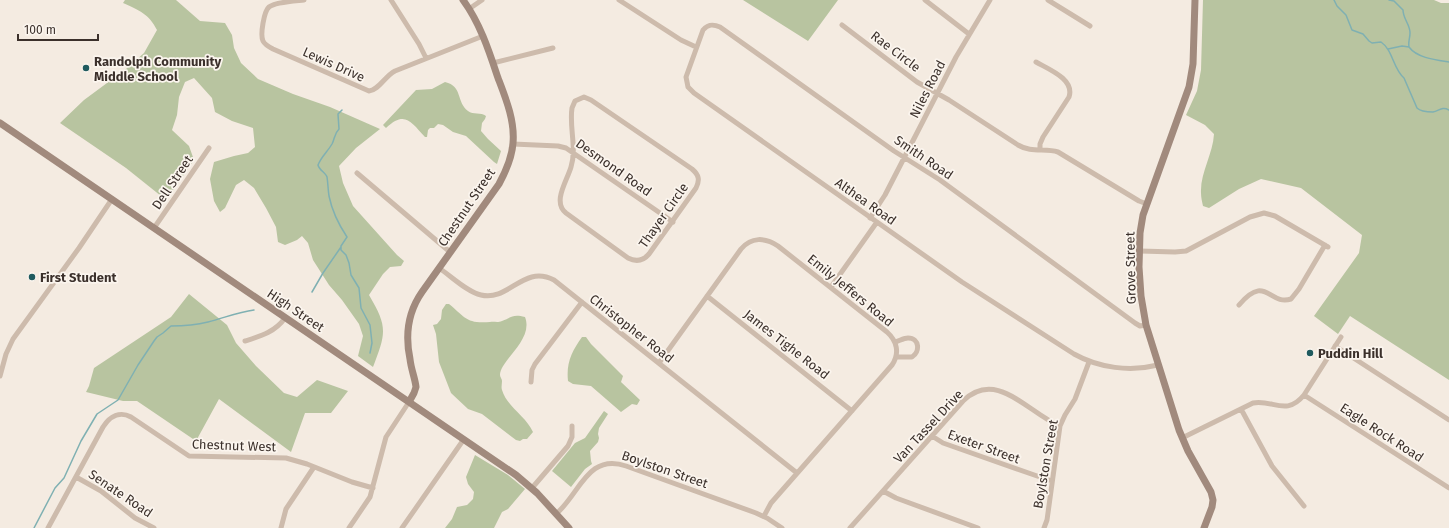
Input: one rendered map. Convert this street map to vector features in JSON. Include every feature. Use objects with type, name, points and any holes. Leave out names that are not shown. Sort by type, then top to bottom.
[{"type":"main road","name":"Chestnut Street","points":[[409,402],[416,387],[409,353],[409,322],[417,300],[501,180],[510,161],[513,144],[511,116],[493,63],[483,36],[463,0]]},
{"type":"main road","name":"Grove Street","points":[[1195,0],[1193,64],[1190,83],[1183,108],[1141,224],[1140,289],[1146,325],[1176,422],[1188,451],[1210,488],[1212,508],[1204,528]]},
{"type":"main road","name":"High Street","points":[[0,123],[516,475],[532,488],[569,528]]},
{"type":"street","name":"Lewis Drive","points":[[304,0],[275,5],[268,8],[264,15],[263,40],[268,46],[369,91],[375,89],[395,70],[483,36]]},
{"type":"street","points":[[391,0],[419,44],[426,58]]},
{"type":"street","points":[[469,9],[482,0]]},
{"type":"street","points":[[619,0],[681,40],[696,47]]},
{"type":"street","points":[[925,0],[969,34]]},
{"type":"street","name":"Niles Road","points":[[870,218],[905,157],[969,34],[990,0]]},
{"type":"street","points":[[1048,0],[1090,26]]},
{"type":"street","name":"Smith Road","points":[[696,47],[704,29],[711,25],[717,26],[940,180],[1135,323],[1140,326],[1146,325]]},
{"type":"street","name":"Rae Circle","points":[[842,25],[917,82],[937,93],[1021,147],[1029,150],[1054,151],[1065,156],[1139,201],[1147,204]]},
{"type":"street","name":"Althea Road","points":[[696,47],[686,77],[687,85],[690,90],[967,285],[1058,344],[1089,362],[1098,365],[1115,367],[1144,368],[1158,365]]},
{"type":"street","points":[[493,63],[553,48]]},
{"type":"street","points":[[1036,62],[1064,80],[1070,89],[1069,97],[1043,137],[1040,144],[1040,150]]},
{"type":"street","name":"Thayer Circle","points":[[584,97],[591,100],[696,173],[699,178],[698,186],[673,222],[645,258],[636,261],[628,258],[566,214],[561,208],[560,198],[572,166],[572,108],[576,101],[584,97]]},
{"type":"street","name":"Desmond Road","points":[[513,144],[561,146],[573,152],[673,222]]},
{"type":"street","name":"Dell Street","points":[[154,228],[209,148]]},
{"type":"street","points":[[357,173],[450,252]]},
{"type":"street","points":[[0,376],[6,354],[13,339],[112,199]]},
{"type":"street","points":[[1140,251],[1186,251],[1250,217],[1264,213],[1275,216],[1327,246],[1291,299],[1282,299],[1260,290],[1248,295],[1239,305]]},
{"type":"street","points":[[830,287],[877,222]]},
{"type":"street","name":"Emily Jeffers Road","points":[[659,363],[743,246],[748,242],[758,239],[765,239],[775,243],[887,332],[895,342],[897,349],[896,357]]},
{"type":"street","name":"Christopher Road","points":[[439,268],[467,288],[480,295],[487,296],[494,295],[528,278],[541,276],[554,280],[797,473]]},
{"type":"street","name":"James Tighe Road","points":[[707,296],[852,411]]},
{"type":"street","points":[[531,382],[532,370],[582,302]]},
{"type":"street","points":[[245,341],[271,332],[285,318]]},
{"type":"street","points":[[1182,438],[1256,402],[1285,406],[1296,402],[1304,395],[1341,337]]},
{"type":"street","points":[[764,516],[771,503],[890,368],[896,357],[912,357],[916,354],[918,348],[916,342],[910,338],[905,338],[895,342]]},
{"type":"street","points":[[1335,346],[1449,420]]},
{"type":"street","name":"Boylston Street","points":[[1044,528],[1060,426],[1065,414],[1075,399],[1089,362]]},
{"type":"street","name":"Van Tassel Drive","points":[[850,528],[966,398],[975,393],[989,389],[1007,393],[1048,420],[1060,426]]},
{"type":"street","name":"Eagle Rock Road","points":[[1304,395],[1449,488]]},
{"type":"street","points":[[349,528],[368,501],[373,488],[386,436],[409,402]]},
{"type":"street","points":[[1241,408],[1272,466],[1304,506]]},
{"type":"street","name":"Chestnut West","points":[[48,528],[105,424],[120,414],[132,416],[189,456],[286,458],[373,488]]},
{"type":"street","points":[[532,488],[557,461],[568,446],[572,436],[572,426]]},
{"type":"street","name":"Exeter Street","points":[[932,436],[943,443],[1052,481]]},
{"type":"street","points":[[402,528],[464,439]]},
{"type":"street","name":"Boylston Street","points":[[556,514],[566,505],[593,469],[603,464],[614,463],[764,516],[782,528]]},
{"type":"street","points":[[281,528],[286,509],[314,467]]},
{"type":"street","name":"Senate Road","points":[[76,477],[101,491],[135,518],[154,528]]},
{"type":"street","points":[[883,491],[896,498],[978,528]]},
{"type":"green space","points":[[125,0],[176,0],[200,21],[225,23],[232,35],[234,48],[241,63],[258,79],[293,94],[330,107],[380,129],[356,148],[339,166],[343,183],[353,206],[404,261],[401,266],[390,267],[383,274],[369,295],[379,315],[383,330],[381,346],[373,367],[358,356],[363,336],[359,324],[329,285],[313,260],[308,243],[302,236],[285,245],[278,242],[276,227],[266,208],[254,188],[244,180],[236,185],[225,208],[220,212],[214,201],[210,179],[214,162],[248,153],[255,147],[253,128],[232,121],[215,112],[212,98],[194,78],[185,82],[179,97],[177,115],[172,130],[189,146],[194,160],[169,196],[161,196],[126,168],[60,123],[84,100],[126,69],[144,53],[157,30],[147,16],[123,3]]},
{"type":"green space","points":[[743,0],[838,0],[808,41]]},
{"type":"green space","points":[[1203,0],[1434,0],[1441,3],[1449,3],[1449,380],[1350,316],[1338,334],[1314,316],[1359,253],[1362,235],[1301,188],[1261,179],[1239,189],[1209,208],[1203,206],[1201,196],[1202,178],[1214,134],[1205,125],[1186,115],[1197,91],[1201,70]]},
{"type":"green space","points":[[445,82],[454,87],[464,107],[468,111],[486,116],[482,123],[481,131],[501,151],[497,164],[466,136],[453,132],[443,125],[438,124],[434,128],[430,128],[428,130],[427,137],[425,137],[412,123],[407,120],[398,120],[386,128],[383,125],[416,90],[432,89]]},
{"type":"green space","points":[[189,294],[227,325],[236,343],[256,366],[284,393],[297,397],[317,380],[348,391],[331,413],[305,413],[291,452],[219,399],[196,441],[137,401],[123,401],[86,392],[94,368],[171,317]]},
{"type":"green space","points":[[446,304],[449,304],[466,319],[476,322],[499,322],[515,316],[525,317],[527,325],[525,334],[521,342],[501,369],[500,375],[504,396],[512,407],[526,421],[533,432],[527,439],[520,441],[516,440],[482,414],[468,409],[451,393],[439,362],[436,334],[433,325],[437,324],[441,319],[442,310]]},
{"type":"green space","points":[[582,337],[586,337],[623,376],[621,382],[640,400],[637,405],[632,404],[621,412],[591,386],[573,384],[568,381],[570,358]]},
{"type":"green space","points":[[604,411],[608,414],[599,428],[598,442],[590,451],[592,464],[585,469],[571,487],[552,471],[575,443],[585,438]]},
{"type":"green space","points":[[475,455],[508,475],[525,489],[508,509],[502,512],[494,528],[445,528],[452,519],[457,507],[467,505],[473,499],[474,492],[468,484],[466,477]]},
{"type":"waterway","points":[[1334,0],[1337,6],[1346,15],[1352,30],[1363,34],[1372,43],[1381,42],[1385,45],[1397,70],[1404,78],[1418,109],[1431,112],[1442,109],[1449,110]]},
{"type":"waterway","points":[[1389,0],[1394,1],[1403,10],[1410,30],[1409,47]]},
{"type":"waterway","points":[[1388,49],[1402,46],[1409,47],[1412,51],[1422,56],[1449,62]]},
{"type":"waterway","points":[[342,110],[338,114],[339,129],[335,134],[332,144],[318,165],[327,177],[332,207],[347,237],[341,246],[341,250],[346,255],[351,275],[359,288],[361,308],[370,325],[372,343],[370,353]]},
{"type":"waterway","points":[[312,292],[341,247]]},
{"type":"waterway","points":[[34,528],[55,488],[64,478],[81,441],[97,414],[118,400],[138,365],[157,337],[171,326],[203,323],[254,310]]},
{"type":"place","name":"Randolph Community Middle School","points":[[86,68]]},
{"type":"place","name":"First Student","points":[[32,277]]},
{"type":"place","name":"Puddin Hill","points":[[1310,353]]}]
